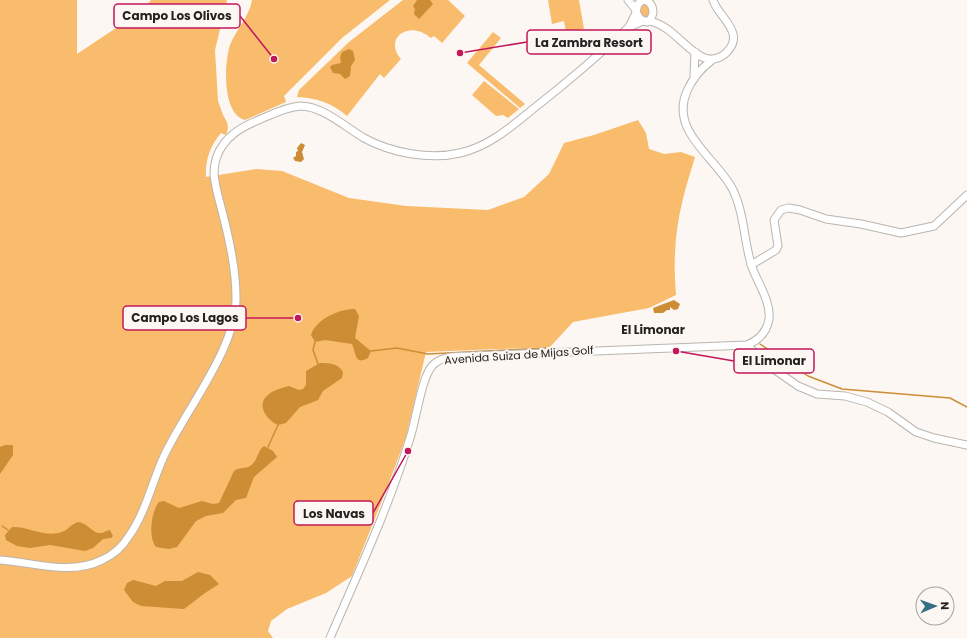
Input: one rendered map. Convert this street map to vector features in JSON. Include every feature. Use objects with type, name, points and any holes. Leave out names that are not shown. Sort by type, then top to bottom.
[{"type":"street","points":[[629,0],[651,2],[653,14],[646,21],[629,27]]},
{"type":"street","points":[[629,0],[636,12],[646,21],[668,29],[695,52],[711,60]]},
{"type":"street","points":[[713,0],[715,8],[732,29],[734,39],[728,51],[719,58],[711,60],[694,78],[683,101],[684,123],[732,189],[738,203],[751,265],[776,250],[778,246],[774,220],[781,210],[788,208],[800,210],[826,219],[861,224],[901,234],[934,226],[967,195]]},
{"type":"street","points":[[0,560],[55,567],[90,564],[102,560],[120,546],[136,524],[167,451],[219,356],[232,326],[236,299],[235,274],[214,173],[219,151],[225,141],[254,121],[284,109],[301,106],[318,110],[367,139],[399,151],[441,155],[457,154],[474,149],[490,142],[512,126],[584,69],[629,27],[642,1]]},
{"type":"street","points":[[694,78],[695,52]]},
{"type":"street","name":"Avenida Suiza de Mijas Golf","points":[[330,638],[379,522],[400,466],[410,438],[427,373],[440,360],[472,356],[747,345],[754,342],[765,330],[769,318],[769,309],[751,265]]},
{"type":"street","points":[[747,345],[765,364],[798,386],[817,394],[846,396],[867,402],[888,412],[916,432],[934,438],[967,445]]},
{"type":"shaded area","points":[[0,0],[77,0],[77,54],[143,10],[151,0],[227,0],[215,50],[218,101],[228,128],[226,135],[221,133],[211,148],[207,159],[206,177],[256,169],[282,171],[349,198],[406,206],[488,210],[524,197],[549,174],[564,143],[594,135],[638,120],[646,133],[649,149],[664,154],[681,152],[695,157],[680,210],[676,234],[676,295],[649,308],[573,322],[550,347],[426,352],[406,437],[352,576],[326,593],[287,609],[271,621],[268,631],[273,638],[0,638]]},
{"type":"shaded area","points":[[252,0],[390,0],[342,38],[284,96],[286,102],[245,120],[238,116],[232,108],[226,75],[230,45],[249,11]]},
{"type":"shaded area","points":[[403,0],[448,0],[465,16],[442,43],[434,36],[431,38],[414,30],[401,34],[397,38],[395,44],[396,51],[401,59],[384,78],[380,74],[347,116],[324,102],[297,97],[299,90],[349,42]]},
{"type":"shaded area","points":[[417,0],[430,0],[433,4],[419,19],[414,14],[415,9],[413,6]]},
{"type":"shaded area","points":[[548,0],[579,0],[584,29],[566,32],[564,21],[552,24]]},
{"type":"shaded area","points":[[645,3],[650,14],[644,19],[639,13],[640,5]]},
{"type":"shaded area","points":[[493,32],[501,38],[479,65],[525,104],[520,108],[467,63]]},
{"type":"shaded area","points":[[349,49],[353,51],[355,60],[351,66],[350,76],[345,79],[340,74],[333,73],[330,67],[341,63],[340,57],[342,52]]},
{"type":"shaded area","points":[[484,81],[519,109],[508,118],[503,115],[496,116],[472,95]]},
{"type":"shaded area","points":[[301,143],[305,145],[302,152],[304,159],[301,162],[295,161],[293,158],[296,156],[296,152],[298,151],[297,148]]},
{"type":"shaded area","points":[[674,300],[680,304],[678,309],[674,310],[670,307],[670,310],[663,313],[654,313],[653,308]]},
{"type":"shaded area","points":[[355,309],[359,316],[355,338],[371,351],[368,358],[363,360],[358,359],[352,344],[325,340],[315,342],[311,335],[318,324],[335,313]]},
{"type":"shaded area","points":[[320,363],[330,363],[339,367],[343,372],[342,378],[323,391],[318,400],[300,407],[286,423],[278,425],[270,420],[264,412],[264,399],[272,392],[289,386],[299,390],[303,389],[306,385],[306,371]]},
{"type":"shaded area","points":[[5,445],[13,445],[13,455],[0,474],[0,447]]},
{"type":"shaded area","points":[[264,446],[273,451],[277,457],[254,477],[246,498],[236,500],[223,513],[206,516],[196,521],[177,547],[169,549],[156,547],[151,531],[152,518],[159,502],[164,501],[179,508],[202,501],[213,504],[219,503],[234,471],[253,464]]},
{"type":"shaded area","points":[[78,522],[85,524],[98,533],[110,530],[113,536],[111,538],[103,539],[93,548],[85,551],[50,545],[30,548],[17,546],[6,540],[5,535],[12,527],[24,528],[49,534],[62,532]]},
{"type":"shaded area","points":[[198,572],[210,575],[219,584],[184,609],[141,606],[133,602],[124,590],[127,583],[133,580],[156,586],[165,581],[182,581]]},
{"type":"waterway","points":[[315,342],[313,350],[318,364]]},
{"type":"waterway","points":[[760,344],[808,376],[842,389],[950,398],[967,407]]},
{"type":"waterway","points":[[371,351],[397,348],[428,354],[546,348]]},
{"type":"waterway","points":[[268,447],[278,425]]},
{"type":"waterway","points":[[2,526],[8,530]]},
{"type":"place","name":"La Zambra Resort","points":[[460,53]]},
{"type":"place","name":"Campo Los Olivos","points":[[274,59]]},
{"type":"place","name":"Campo Los Lagos","points":[[298,318]]},
{"type":"place","name":"El Limonar","points":[[676,351]]},
{"type":"place","name":"Los Navas","points":[[408,451]]},
{"type":"district","name":"El Limonar","points":[[653,329]]}]
